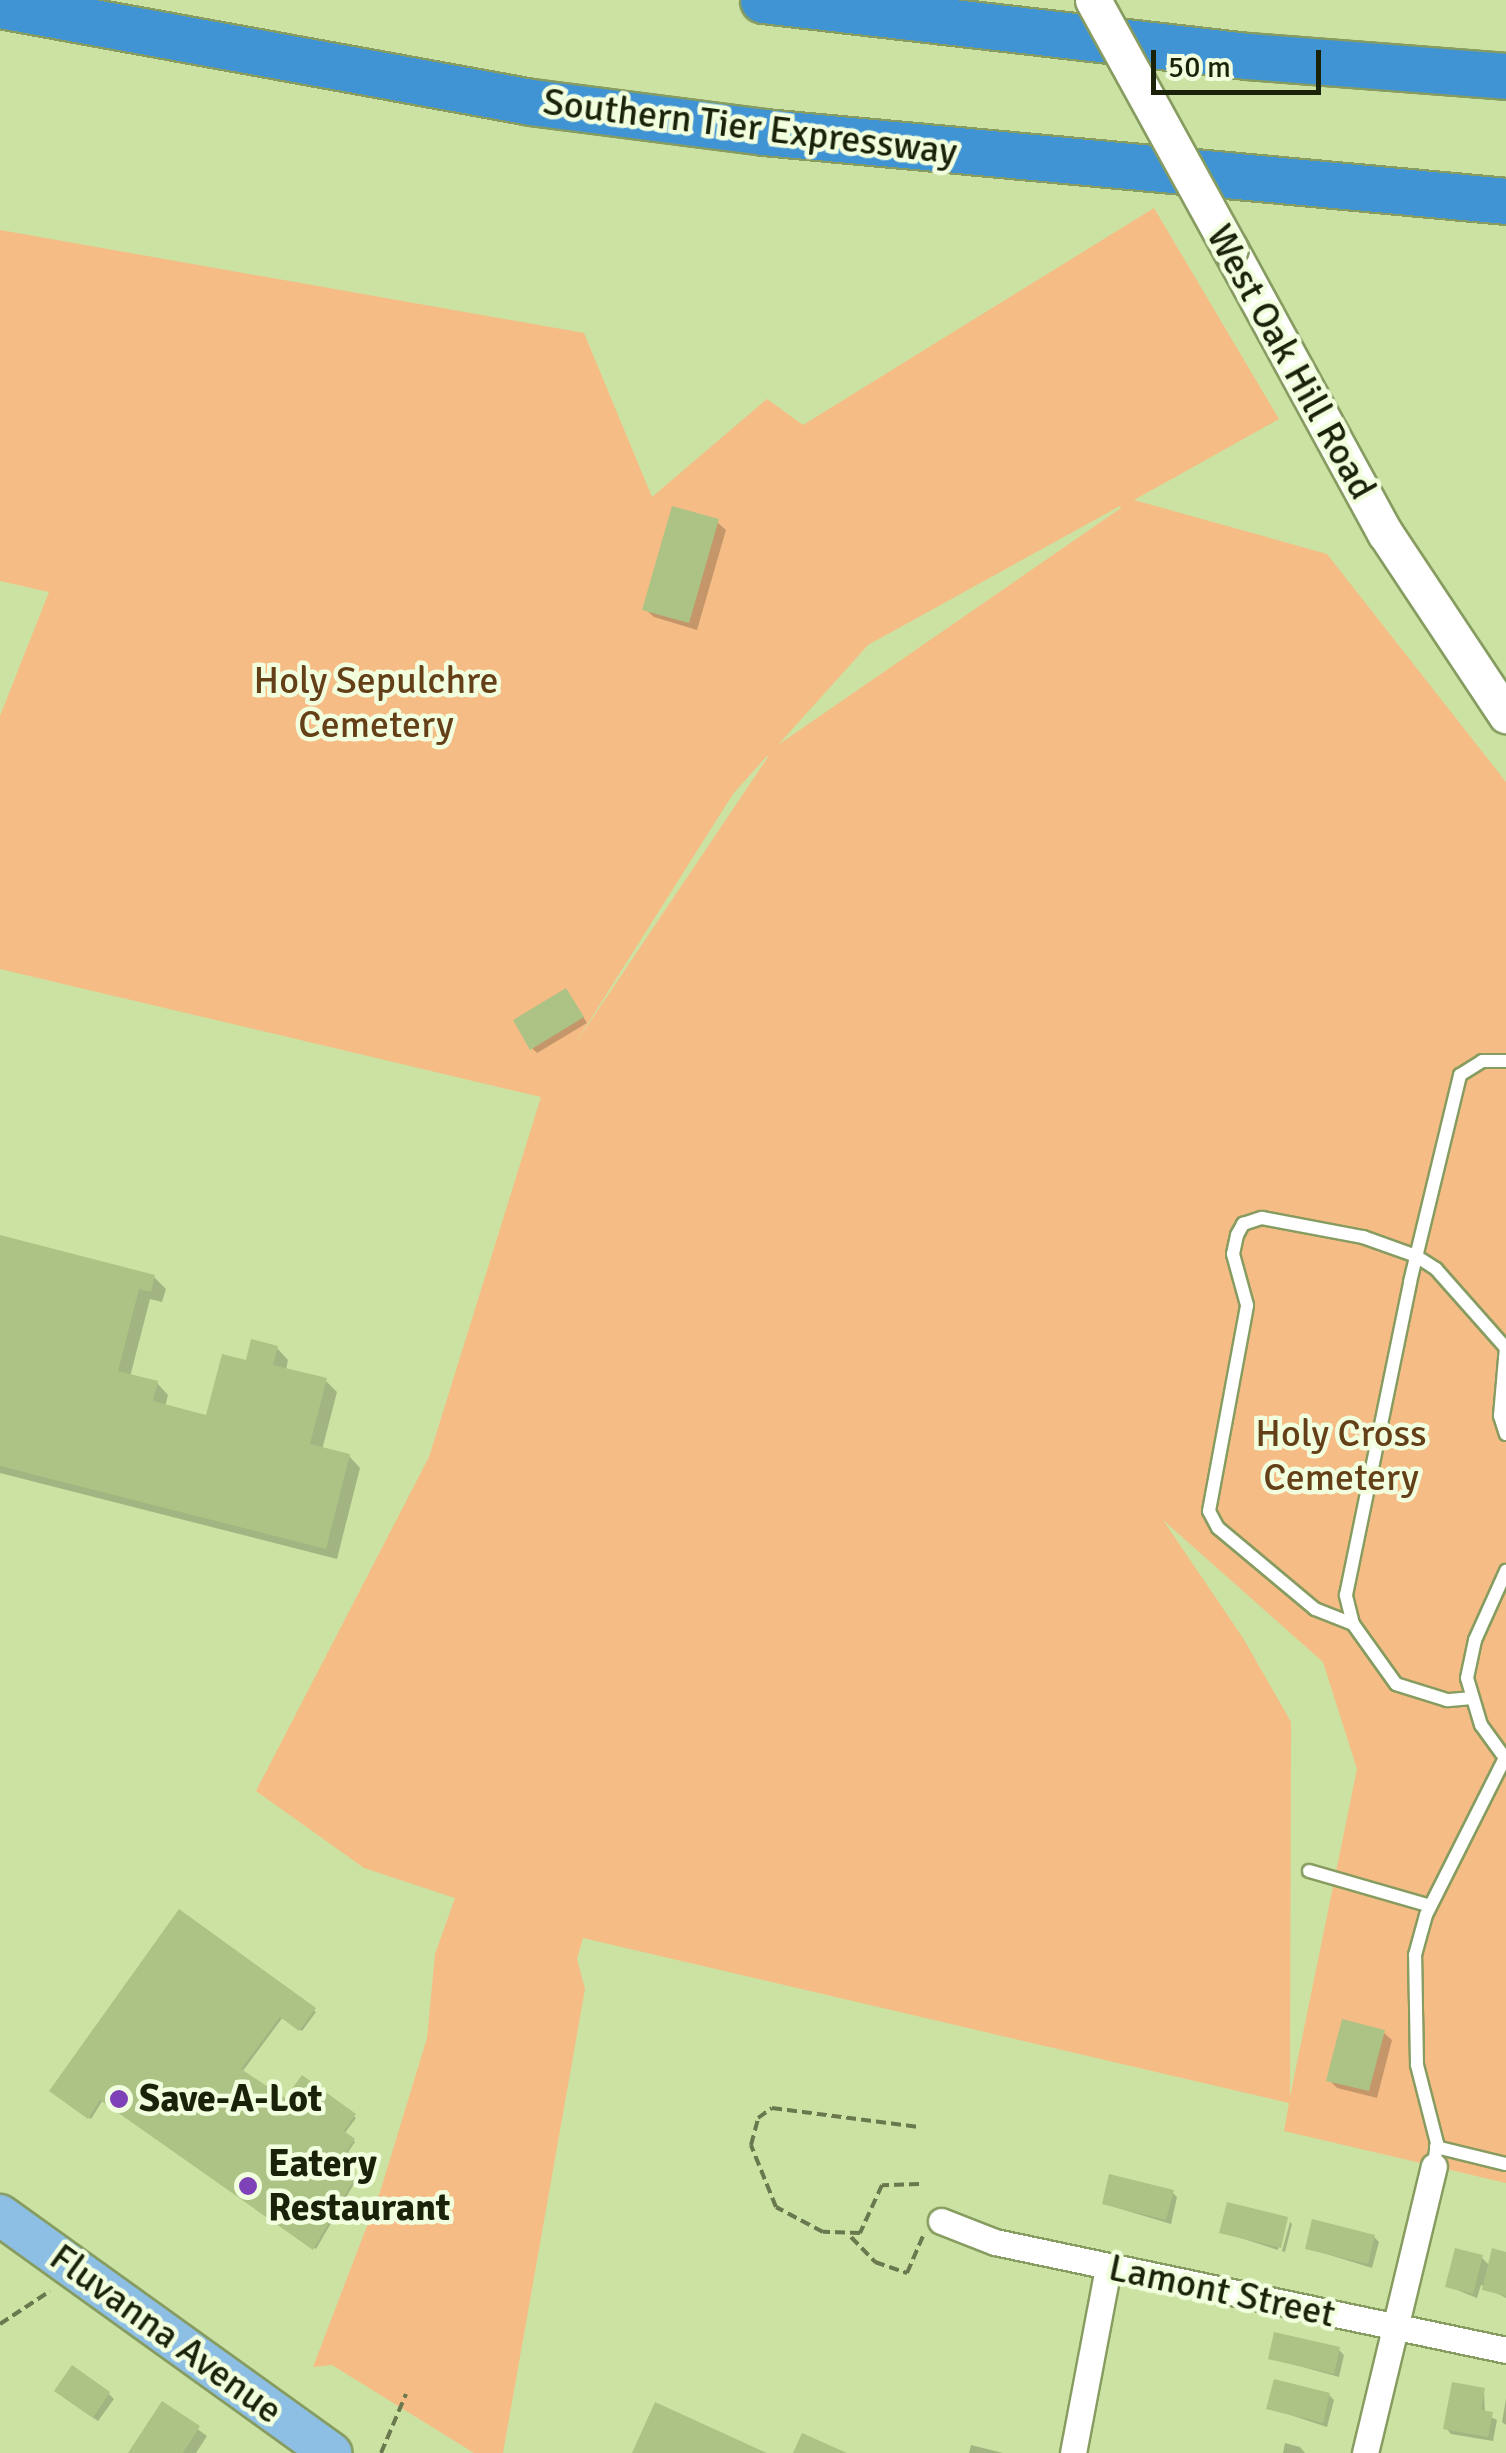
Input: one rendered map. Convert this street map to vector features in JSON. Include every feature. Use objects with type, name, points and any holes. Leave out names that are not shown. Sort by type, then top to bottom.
[{"type":"highway","points":[[763,0],[1155,46],[1506,76]]},
{"type":"highway","name":"Southern Tier Expressway","points":[[0,5],[532,102],[1311,186],[1506,201]]},
{"type":"highway","points":[[1311,186],[1506,218]]},
{"type":"main road","name":"West Oak Hill Road","points":[[1093,0],[1385,533],[1506,715]]},
{"type":"main road","name":"Fluvanna Avenue","points":[[0,2215],[332,2453]]},
{"type":"main road","name":"Fluvanna Avenue","points":[[0,2245],[287,2453]]},
{"type":"street","points":[[1364,2453],[1435,2157]]},
{"type":"street","name":"Lamont Street","points":[[934,2224],[1108,2268],[1506,2350]]},
{"type":"street","points":[[1072,2453],[1108,2268]]},
{"type":"lane","points":[[1472,1698],[1410,1692],[1353,1624],[1346,1595],[1416,1256],[1460,1076],[1482,1061],[1506,1062]]},
{"type":"lane","points":[[1353,1624],[1315,1609],[1218,1528],[1209,1511],[1246,1305],[1234,1246],[1243,1224],[1262,1218],[1363,1237],[1416,1256],[1436,1269],[1506,1348],[1500,1416],[1506,1434]]},
{"type":"lane","points":[[1506,1572],[1475,1640],[1467,1678],[1481,1725],[1504,1752],[1430,1906],[1416,1955],[1412,2015],[1435,2157],[1506,2164]]},
{"type":"lane","points":[[1310,1871],[1430,1906]]},
{"type":"path","points":[[919,2127],[784,2107],[758,2118],[752,2162],[776,2207],[806,2227],[851,2236],[875,2262],[906,2273],[934,2224]]},
{"type":"path","points":[[851,2236],[866,2224],[882,2186],[919,2184]]},
{"type":"path","points":[[0,2324],[58,2286]]},
{"type":"path","points":[[381,2453],[406,2394]]},
{"type":"green space","points":[[1154,208],[1279,419],[1134,500],[1327,554],[1506,782],[1506,2183],[1284,2131],[1289,2103],[583,1938],[577,1959],[585,1989],[503,2453],[474,2453],[332,2365],[313,2367],[380,2192],[427,2038],[435,1954],[455,1898],[364,1868],[256,1791],[429,1457],[541,1097],[0,969],[0,716],[49,592],[0,581],[0,230],[584,333],[652,497],[767,399],[803,425]],"holes":[[[1121,508],[778,745],[868,645]],[[767,756],[573,1047],[733,794]],[[1163,1520],[1323,1662],[1357,1769],[1290,2097],[1291,1722],[1243,1638]]]},
{"type":"building","points":[[672,506],[719,519],[689,623],[642,610]]},
{"type":"building","points":[[566,988],[584,1017],[530,1050],[513,1020]]},
{"type":"building","points":[[0,1235],[155,1275],[151,1292],[139,1289],[118,1371],[158,1381],[153,1401],[206,1415],[222,1354],[246,1360],[251,1339],[278,1346],[273,1365],[327,1378],[310,1444],[350,1454],[326,1549],[0,1466]]},
{"type":"building","points":[[179,1909],[316,2008],[299,2031],[280,2017],[241,2069],[285,2098],[302,2075],[356,2114],[344,2131],[355,2139],[337,2165],[355,2178],[313,2250],[100,2100],[88,2119],[49,2091]]},
{"type":"building","points":[[1342,2019],[1385,2030],[1369,2091],[1326,2081]]},
{"type":"building","points":[[1109,2174],[1174,2190],[1166,2220],[1102,2204]]},
{"type":"building","points":[[1227,2202],[1288,2217],[1281,2248],[1219,2233]]},
{"type":"building","points":[[1312,2219],[1375,2235],[1368,2264],[1305,2249]]},
{"type":"building","points":[[1455,2248],[1483,2255],[1473,2294],[1445,2287]]},
{"type":"building","points":[[1492,2248],[1506,2252],[1506,2296],[1482,2290]]},
{"type":"building","points":[[1274,2332],[1340,2347],[1334,2374],[1268,2359]]},
{"type":"building","points":[[72,2365],[110,2392],[93,2418],[54,2391]]},
{"type":"building","points":[[1274,2379],[1330,2393],[1323,2423],[1266,2409]]},
{"type":"building","points":[[1452,2382],[1485,2388],[1481,2410],[1493,2412],[1488,2437],[1443,2429]]},
{"type":"building","points":[[162,2401],[200,2426],[183,2453],[128,2453]]},
{"type":"building","points":[[655,2402],[767,2453],[632,2453]]},
{"type":"building","points":[[802,2433],[847,2453],[793,2453]]},
{"type":"place","name":"Save-A-Lot","points":[[119,2099]]},
{"type":"place","name":"Eatery Restaurant","points":[[248,2186]]},
{"type":"park label","name":"Holy Sepulchre Cemetery","points":[[376,703]]},
{"type":"park label","name":"Holy Cross Cemetery","points":[[1341,1456]]}]
